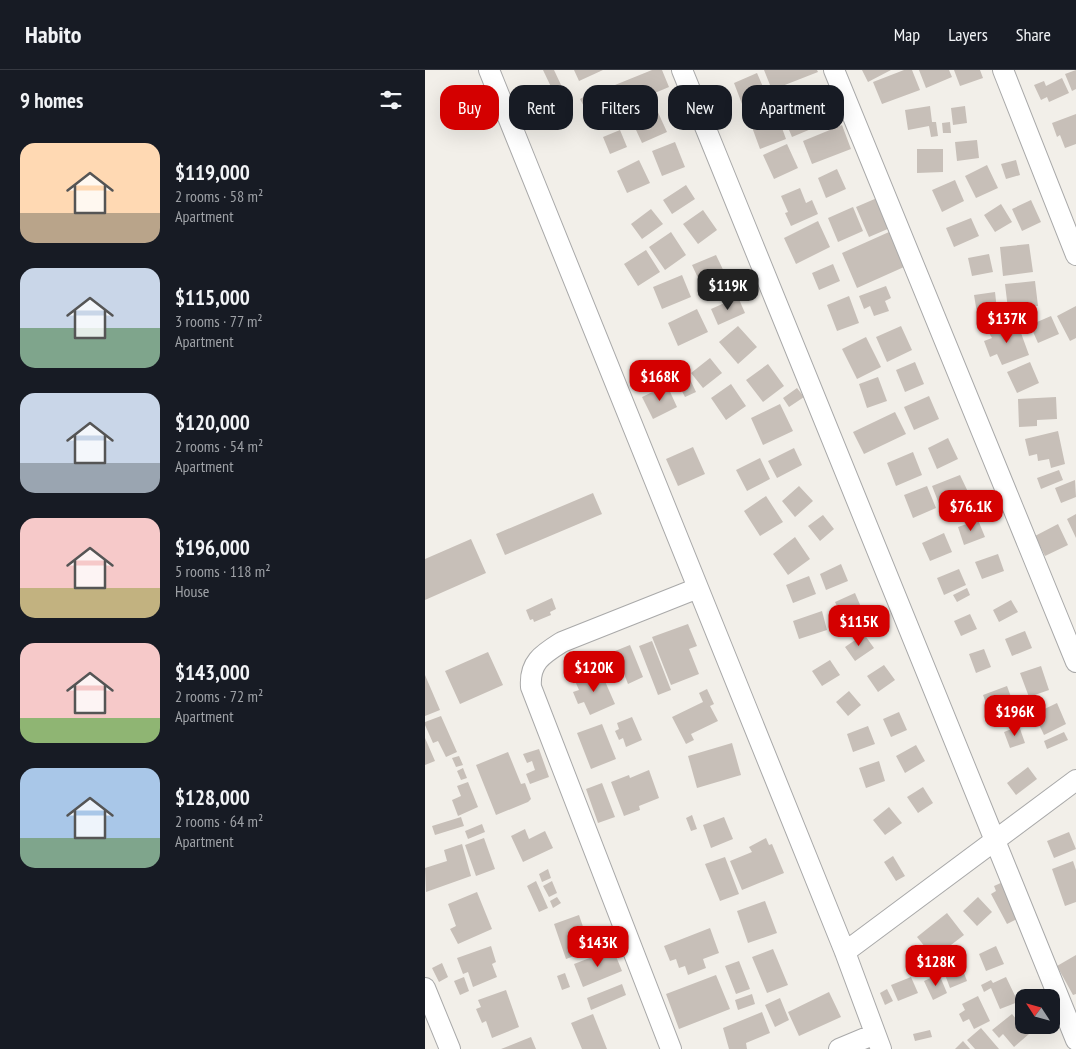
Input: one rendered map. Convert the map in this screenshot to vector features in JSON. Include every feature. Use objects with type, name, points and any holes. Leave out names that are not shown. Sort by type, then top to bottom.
[{"type":"street","points":[[489,70],[845,952],[878,1041],[839,1049]]},
{"type":"street","points":[[682,70],[1076,1040]]},
{"type":"street","points":[[834,70],[1076,662]]},
{"type":"street","points":[[1003,70],[1076,255]]},
{"type":"street","points":[[671,1049],[531,687],[530,675],[535,662],[543,654],[562,642],[699,588]]},
{"type":"street","points":[[845,952],[1076,780]]},
{"type":"street","points":[[425,988],[450,1049]]},
{"type":"building","points":[[543,70],[554,70],[561,85],[550,85]]},
{"type":"building","points":[[574,70],[603,70],[579,81]]},
{"type":"building","points":[[652,70],[662,70],[668,85],[668,87],[658,92],[658,85],[615,85]]},
{"type":"building","points":[[764,70],[817,70],[818,72],[785,85],[770,85]]},
{"type":"building","points":[[862,70],[891,70],[868,82]]},
{"type":"building","points":[[904,70],[912,70],[920,90],[882,104],[873,82]]},
{"type":"building","points":[[919,70],[949,70],[952,77],[926,88]]},
{"type":"building","points":[[954,70],[980,70],[983,78],[960,86]]},
{"type":"building","points":[[1076,70],[1076,89],[1072,91],[1065,74]]},
{"type":"building","points":[[757,73],[762,85],[742,85],[742,104],[734,83]]},
{"type":"building","points":[[1062,78],[1069,93],[1049,102],[1047,97],[1041,100],[1034,85],[1044,81],[1046,86]]},
{"type":"building","points":[[930,106],[932,122],[936,122],[938,136],[931,137],[929,126],[908,130],[905,110]]},
{"type":"building","points":[[965,106],[967,123],[953,125],[951,108]]},
{"type":"building","points":[[658,112],[667,132],[642,143],[636,130],[658,130]]},
{"type":"building","points":[[1076,114],[1076,144],[1065,148],[1060,135],[1057,137],[1052,123]]},
{"type":"building","points":[[950,122],[951,133],[943,133],[942,123]]},
{"type":"building","points":[[620,130],[627,147],[610,154],[603,137]]},
{"type":"building","points":[[753,130],[783,130],[786,139],[760,149]]},
{"type":"building","points":[[789,130],[809,130],[792,137]]},
{"type":"building","points":[[830,130],[844,130],[851,149],[812,164],[803,141]]},
{"type":"building","points":[[977,140],[979,158],[957,161],[955,142]]},
{"type":"building","points":[[675,142],[685,167],[662,176],[652,151]]},
{"type":"building","points":[[787,144],[798,168],[774,179],[763,155]]},
{"type":"building","points":[[917,149],[943,149],[943,172],[917,173]]},
{"type":"building","points":[[639,160],[650,183],[627,193],[617,171]]},
{"type":"building","points":[[1016,160],[1020,175],[1006,179],[1001,164]]},
{"type":"building","points":[[987,165],[998,188],[976,198],[965,176]]},
{"type":"building","points":[[837,169],[846,189],[826,198],[818,178]]},
{"type":"building","points":[[955,180],[964,201],[942,212],[932,190]]},
{"type":"building","points":[[686,185],[695,199],[672,214],[663,200]]},
{"type":"building","points":[[800,188],[806,203],[812,200],[818,214],[791,226],[785,213],[788,212],[781,196]]},
{"type":"building","points":[[877,198],[890,228],[869,237],[856,207]]},
{"type":"building","points":[[1031,200],[1041,222],[1022,231],[1012,209]]},
{"type":"building","points":[[1001,204],[1012,222],[995,232],[984,215]]},
{"type":"building","points":[[853,207],[863,231],[838,242],[828,218]]},
{"type":"building","points":[[651,209],[663,224],[642,239],[631,224]]},
{"type":"building","points":[[703,210],[717,230],[698,244],[683,224]]},
{"type":"building","points":[[971,218],[979,236],[954,247],[946,228]]},
{"type":"building","points":[[818,221],[830,247],[796,264],[784,238]]},
{"type":"building","points":[[671,232],[686,255],[665,270],[649,247]]},
{"type":"building","points":[[889,232],[904,267],[857,288],[842,253]]},
{"type":"building","points":[[1029,244],[1033,272],[1003,276],[1000,247]]},
{"type":"building","points":[[646,250],[660,272],[638,286],[624,264]]},
{"type":"building","points":[[989,254],[993,272],[972,276],[968,258]]},
{"type":"building","points":[[716,255],[728,280],[704,291],[692,265]]},
{"type":"building","points":[[833,264],[840,281],[819,290],[812,273]]},
{"type":"building","points":[[682,275],[691,297],[662,309],[653,287]]},
{"type":"building","points":[[1035,281],[1038,306],[1008,309],[1005,284]]},
{"type":"building","points":[[886,286],[891,298],[885,301],[889,311],[874,316],[870,306],[864,309],[859,296]]},
{"type":"building","points":[[995,292],[997,310],[977,313],[974,295]]},
{"type":"building","points":[[849,296],[859,323],[837,331],[827,305]]},
{"type":"building","points":[[738,297],[745,313],[718,325],[711,309]]},
{"type":"building","points":[[1076,306],[1076,338],[1070,341],[1057,316]]},
{"type":"building","points":[[697,309],[708,332],[678,346],[668,323]]},
{"type":"building","points":[[1051,316],[1059,334],[1038,343],[1030,325]]},
{"type":"building","points":[[1017,322],[1029,355],[1002,365],[997,354],[990,357],[984,341],[992,338],[989,333]]},
{"type":"building","points":[[738,326],[757,347],[738,364],[719,342]]},
{"type":"building","points":[[901,326],[912,350],[887,362],[876,337]]},
{"type":"building","points":[[866,337],[881,367],[857,379],[842,349]]},
{"type":"building","points":[[710,358],[722,373],[703,388],[691,373]]},
{"type":"building","points":[[915,362],[924,384],[905,392],[896,370]]},
{"type":"building","points":[[1030,362],[1039,383],[1017,393],[1007,372]]},
{"type":"building","points":[[768,364],[784,386],[763,402],[746,380]]},
{"type":"building","points":[[688,375],[696,392],[685,397],[676,380]]},
{"type":"building","points":[[878,377],[887,401],[867,408],[859,384]]},
{"type":"building","points":[[731,384],[746,406],[726,420],[711,398]]},
{"type":"building","points":[[667,385],[677,407],[653,419],[642,397]]},
{"type":"building","points":[[797,388],[804,397],[789,407],[783,398]]},
{"type":"building","points":[[929,396],[939,419],[914,430],[904,407]]},
{"type":"building","points":[[1056,397],[1057,419],[1037,420],[1037,426],[1019,427],[1018,399]]},
{"type":"building","points":[[780,404],[793,431],[763,445],[751,418]]},
{"type":"building","points":[[895,412],[906,434],[864,454],[853,432]]},
{"type":"building","points":[[1058,431],[1065,464],[1051,468],[1049,459],[1038,461],[1037,454],[1029,456],[1025,439]]},
{"type":"building","points":[[948,438],[958,459],[937,469],[928,448]]},
{"type":"building","points":[[693,447],[705,474],[678,486],[666,459]]},
{"type":"building","points":[[794,448],[802,465],[777,478],[768,461]]},
{"type":"building","points":[[913,452],[922,475],[896,486],[887,463]]},
{"type":"building","points":[[760,458],[770,479],[747,491],[736,470]]},
{"type":"building","points":[[1059,470],[1063,480],[1041,489],[1037,478]]},
{"type":"building","points":[[960,475],[969,494],[959,499],[964,511],[945,519],[932,486]]},
{"type":"building","points":[[1075,480],[1076,497],[1061,503],[1055,488]]},
{"type":"building","points":[[799,486],[813,501],[795,517],[782,501]]},
{"type":"building","points":[[927,486],[936,508],[913,518],[904,495]]},
{"type":"building","points":[[593,493],[602,514],[505,555],[496,534]]},
{"type":"building","points":[[766,496],[783,522],[760,536],[744,511]]},
{"type":"building","points":[[1076,514],[1076,538],[1067,519]]},
{"type":"building","points":[[823,515],[834,529],[820,541],[808,526]]},
{"type":"building","points":[[978,520],[985,537],[964,545],[958,527]]},
{"type":"building","points":[[1058,524],[1068,545],[1045,556],[1035,536]]},
{"type":"building","points":[[944,533],[952,552],[930,561],[922,543]]},
{"type":"building","points":[[795,537],[810,559],[788,575],[773,554]]},
{"type":"building","points":[[471,539],[486,573],[425,600],[425,559]]},
{"type":"building","points":[[998,554],[1004,571],[982,579],[975,562]]},
{"type":"building","points":[[841,564],[848,581],[826,590],[820,574]]},
{"type":"building","points":[[959,569],[966,585],[944,595],[937,578]]},
{"type":"building","points":[[809,576],[816,594],[793,603],[786,585]]},
{"type":"building","points":[[967,588],[970,595],[957,602],[953,595]]},
{"type":"building","points":[[855,593],[864,614],[845,623],[835,602]]},
{"type":"building","points":[[552,598],[556,609],[550,612],[551,615],[534,622],[533,619],[530,620],[526,610]]},
{"type":"building","points":[[1011,600],[1018,612],[999,622],[993,610]]},
{"type":"building","points":[[822,611],[827,630],[799,639],[793,621]]},
{"type":"building","points":[[970,614],[977,629],[961,636],[954,621]]},
{"type":"building","points":[[688,624],[697,646],[689,649],[699,674],[671,685],[652,637]]},
{"type":"building","points":[[1025,631],[1032,648],[1012,656],[1005,639]]},
{"type":"building","points":[[864,634],[874,648],[855,661],[845,647]]},
{"type":"building","points":[[652,641],[671,690],[658,695],[639,646]]},
{"type":"building","points":[[630,645],[643,677],[628,684],[615,651]]},
{"type":"building","points":[[984,649],[991,667],[976,673],[969,654]]},
{"type":"building","points":[[488,652],[503,685],[460,704],[445,671]]},
{"type":"building","points":[[830,660],[840,675],[822,686],[812,671]]},
{"type":"building","points":[[884,665],[895,680],[878,692],[867,676]]},
{"type":"building","points":[[1041,666],[1049,690],[1029,697],[1020,673]]},
{"type":"building","points":[[600,670],[615,704],[590,715],[584,702],[578,704],[573,692],[579,690],[575,681]]},
{"type":"building","points":[[425,675],[440,710],[425,716]]},
{"type":"building","points":[[1007,686],[1014,705],[990,714],[983,695]]},
{"type":"building","points":[[707,689],[714,704],[710,706],[718,721],[691,734],[694,740],[686,744],[672,717],[703,702],[699,693]]},
{"type":"building","points":[[849,691],[861,705],[848,716],[836,702]]},
{"type":"building","points":[[1057,703],[1066,724],[1044,735],[1034,714]]},
{"type":"building","points":[[899,712],[907,730],[891,737],[883,719]]},
{"type":"building","points":[[441,716],[457,752],[446,757],[438,741],[433,743],[425,725],[425,722]]},
{"type":"building","points":[[632,717],[642,740],[626,747],[623,738],[619,740],[615,731],[619,729],[617,723]]},
{"type":"building","points":[[602,724],[616,759],[591,769],[577,733]]},
{"type":"building","points":[[868,726],[875,744],[853,752],[847,734]]},
{"type":"building","points":[[1019,726],[1025,743],[1010,748],[1004,732]]},
{"type":"building","points":[[1064,732],[1068,740],[1047,749],[1044,741]]},
{"type":"building","points":[[425,738],[435,761],[425,765]]},
{"type":"building","points":[[732,743],[741,775],[697,788],[688,756]]},
{"type":"building","points":[[916,745],[925,761],[905,773],[896,756]]},
{"type":"building","points":[[539,749],[549,777],[530,784],[526,774],[535,770],[532,761],[527,763],[523,754]]},
{"type":"building","points":[[508,752],[521,784],[525,783],[531,799],[496,815],[476,765]]},
{"type":"building","points":[[459,756],[463,765],[456,767],[452,758]]},
{"type":"building","points":[[879,761],[885,781],[866,788],[859,768]]},
{"type":"building","points":[[1028,767],[1037,779],[1016,795],[1007,783]]},
{"type":"building","points":[[463,768],[467,778],[461,780],[457,771]]},
{"type":"building","points":[[649,770],[659,798],[639,806],[640,810],[624,816],[611,782],[629,775],[630,778]]},
{"type":"building","points":[[468,782],[478,807],[458,816],[452,800],[461,796],[457,786]]},
{"type":"building","points":[[602,783],[615,817],[598,823],[586,789]]},
{"type":"building","points":[[923,787],[933,803],[918,813],[907,797]]},
{"type":"building","points":[[889,807],[902,823],[885,835],[873,820]]},
{"type":"building","points":[[692,815],[697,829],[691,831],[686,818]]},
{"type":"building","points":[[461,817],[464,826],[435,835],[432,826]]},
{"type":"building","points":[[724,817],[733,839],[711,848],[703,825]]},
{"type":"building","points":[[482,824],[485,832],[468,839],[465,831]]},
{"type":"building","points":[[525,829],[529,839],[545,831],[553,848],[523,862],[511,836]]},
{"type":"building","points":[[1069,832],[1076,849],[1054,858],[1047,841]]},
{"type":"building","points":[[484,838],[495,869],[476,876],[465,845]]},
{"type":"building","points":[[766,838],[769,845],[772,844],[784,873],[742,890],[730,861],[752,852],[749,847]]},
{"type":"building","points":[[462,844],[471,876],[426,892],[425,868],[447,861],[444,850]]},
{"type":"building","points":[[893,856],[905,876],[896,881],[884,862]]},
{"type":"building","points":[[725,857],[739,894],[720,901],[705,864]]},
{"type":"building","points":[[1073,861],[1076,870],[1076,902],[1065,906],[1052,869]]},
{"type":"building","points":[[548,869],[551,878],[542,882],[539,874]]},
{"type":"building","points":[[536,881],[548,908],[539,912],[527,886]]},
{"type":"building","points":[[552,881],[557,893],[549,897],[543,886]]},
{"type":"building","points":[[1003,882],[1021,917],[1007,924],[991,894],[996,891],[994,886]]},
{"type":"building","points":[[477,892],[492,929],[458,944],[450,929],[456,926],[448,904]]},
{"type":"building","points":[[557,897],[561,903],[553,908],[550,901]]},
{"type":"building","points":[[978,897],[992,912],[977,926],[963,911]]},
{"type":"building","points":[[765,901],[777,933],[748,943],[737,911]]},
{"type":"building","points":[[947,913],[964,935],[934,958],[917,937]]},
{"type":"building","points":[[579,915],[591,950],[566,959],[554,924]]},
{"type":"building","points":[[710,928],[719,953],[703,959],[706,968],[688,975],[685,966],[679,968],[676,959],[670,961],[664,946]]},
{"type":"building","points":[[491,946],[496,962],[492,964],[497,977],[473,987],[468,972],[463,974],[457,958]]},
{"type":"building","points":[[996,946],[1004,964],[986,971],[979,954]]},
{"type":"building","points":[[613,949],[622,971],[583,987],[574,964]]},
{"type":"building","points":[[773,949],[788,985],[767,993],[752,957]]},
{"type":"building","points":[[1076,955],[1076,994],[1073,995],[1057,966]]},
{"type":"building","points":[[739,961],[750,989],[736,994],[725,966]]},
{"type":"building","points":[[442,963],[448,977],[439,982],[432,968]]},
{"type":"building","points":[[961,965],[967,981],[950,988],[944,972]]},
{"type":"building","points":[[565,973],[570,987],[562,990],[557,976]]},
{"type":"building","points":[[939,974],[947,993],[933,1000],[924,981]]},
{"type":"building","points":[[716,975],[730,1009],[679,1029],[666,994]]},
{"type":"building","points":[[464,977],[469,991],[460,995],[454,981]]},
{"type":"building","points":[[911,977],[918,993],[898,1001],[891,985]]},
{"type":"building","points":[[1006,977],[1015,996],[1015,1003],[1000,1009],[991,988],[984,992],[981,985],[991,980],[993,983]]},
{"type":"building","points":[[622,984],[626,995],[591,1010],[587,998]]},
{"type":"building","points":[[887,989],[893,1001],[885,1005],[880,993]]},
{"type":"building","points":[[506,990],[519,1027],[492,1038],[486,1021],[482,1023],[476,1009],[481,1007],[478,1000]]},
{"type":"building","points":[[829,992],[841,1017],[799,1036],[788,1012]]},
{"type":"building","points":[[752,994],[755,1004],[738,1010],[735,1000]]},
{"type":"building","points":[[978,996],[990,1021],[974,1029],[969,1019],[963,1022],[959,1014],[965,1010],[962,1004]]},
{"type":"building","points":[[780,998],[789,1020],[775,1027],[765,1005]]},
{"type":"building","points":[[762,1012],[770,1033],[746,1043],[747,1049],[729,1049],[723,1028]]},
{"type":"building","points":[[593,1014],[607,1049],[582,1049],[571,1023]]},
{"type":"building","points":[[1012,1014],[1015,1018],[1015,1034],[1029,1034],[1014,1047],[1003,1034],[999,1038],[992,1030]]},
{"type":"building","points":[[981,1028],[999,1049],[975,1049],[967,1040]]},
{"type":"building","points":[[930,1030],[932,1037],[915,1041],[913,1034]]},
{"type":"building","points":[[531,1037],[536,1049],[501,1049]]},
{"type":"building","points":[[963,1041],[970,1049],[955,1049]]}]
